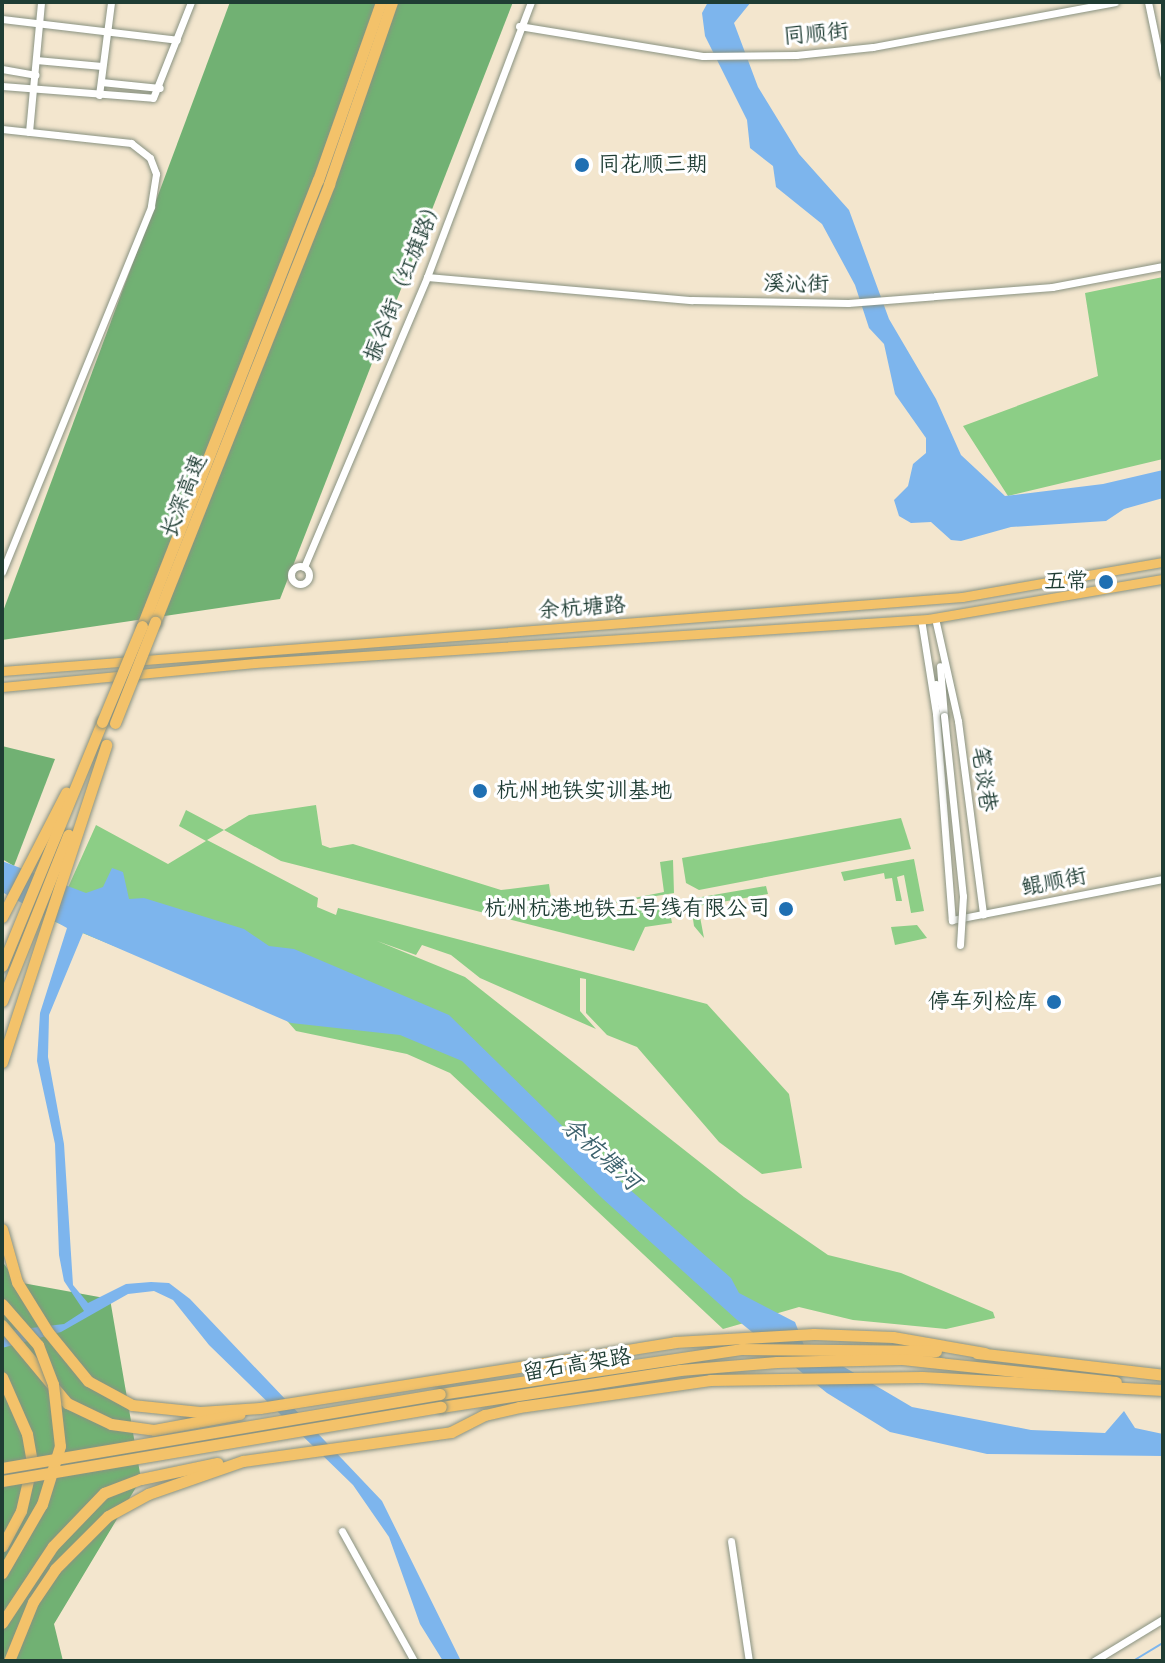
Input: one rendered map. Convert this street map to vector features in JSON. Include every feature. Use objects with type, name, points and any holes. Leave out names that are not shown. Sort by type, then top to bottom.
[{"type":"highway","name":"长深高速","points":[[101,741],[102,722],[318,180],[381,2]]},
{"type":"highway","name":"长深高速","points":[[2,1001],[24,927],[48,866],[101,741],[115,723],[329,184],[392,2]]},
{"type":"highway","points":[[3,915],[26,868],[101,741]]},
{"type":"highway","points":[[2,1064],[101,741]]},
{"type":"highway","name":"长深高速","points":[[2,966],[24,927]]},
{"type":"highway","points":[[2,1229],[17,1282],[48,1332],[88,1381],[132,1405],[200,1412],[260,1408]]},
{"type":"highway","points":[[2,1304],[38,1345],[53,1384],[60,1446],[42,1504],[2,1573]]},
{"type":"highway","points":[[2,1325],[67,1403],[131,1429],[176,1428],[289,1403],[675,1342],[814,1334],[893,1337],[985,1353]]},
{"type":"highway","name":"留石高架路","points":[[2,1468],[687,1355],[818,1346],[985,1353],[1163,1375]]},
{"type":"highway","name":"留石高架路","points":[[2,1481],[611,1380],[744,1364],[902,1359],[1163,1389]]},
{"type":"highway","points":[[2,1623],[77,1515],[104,1493],[141,1479],[243,1461],[300,1456],[451,1432],[485,1415],[519,1407],[776,1375],[922,1377],[1163,1389]]},
{"type":"highway","points":[[2,1377],[27,1434],[32,1463],[21,1511],[2,1546]]},
{"type":"highway","points":[[9,1661],[33,1602],[55,1569],[108,1516],[148,1494],[243,1461]]},
{"type":"main road","name":"余杭塘路","points":[[2,671],[962,597],[1163,562]]},
{"type":"main road","name":"余杭塘路","points":[[2,687],[255,663],[935,618],[1163,579]]},
{"type":"street","points":[[29,132],[41,2]]},
{"type":"street","points":[[99,95],[111,2]]},
{"type":"street","points":[[2,86],[145,99],[160,88],[191,2]]},
{"type":"street","name":"振谷街（红旗路）","points":[[304,567],[427,277],[519,26],[531,2]]},
{"type":"street","name":"同顺街","points":[[519,26],[703,56],[750,57],[873,47],[1115,2]]},
{"type":"street","points":[[1148,2],[1163,74]]},
{"type":"street","points":[[2,19],[39,26],[177,40]]},
{"type":"street","points":[[36,60],[102,66]]},
{"type":"street","points":[[2,69],[35,75]]},
{"type":"street","points":[[101,82],[160,88]]},
{"type":"street","points":[[2,129],[131,143],[150,158],[155,191],[2,572]]},
{"type":"street","name":"溪沁街","points":[[427,277],[692,300],[859,302],[1052,287],[1163,266]]},
{"type":"street","name":"笔谈巷","points":[[935,618],[963,896],[960,945]]},
{"type":"street","name":"笔谈巷","points":[[921,619],[944,716]]},
{"type":"street","name":"笔谈巷","points":[[939,650],[958,721],[983,914]]},
{"type":"street","name":"笔谈巷","points":[[930,658],[952,920]]},
{"type":"street","name":"鲲顺街","points":[[952,920],[1163,879]]},
{"type":"street","points":[[342,1531],[414,1661]]},
{"type":"street","points":[[731,1541],[749,1661]]},
{"type":"street","points":[[1094,1661],[1163,1619]]},
{"type":"green space","points":[[230,2],[513,2],[280,599],[2,640],[2,614]]},
{"type":"green space","points":[[1163,277],[1163,459],[1008,496],[963,426],[1098,376],[1085,293]]},
{"type":"green space","points":[[2,746],[55,759],[14,866],[2,859]]},
{"type":"green space","points":[[316,805],[322,845],[330,848],[353,844],[501,890],[549,884],[552,905],[572,902],[579,917],[668,903],[672,923],[645,927],[634,951],[281,861],[224,830],[249,815]]},
{"type":"green space","points":[[186,810],[224,830],[207,840],[318,898],[317,907],[336,915],[338,908],[707,1004],[789,1094],[802,1168],[762,1174],[719,1142],[637,1047],[607,1035],[586,1013],[586,979],[580,978],[580,1011],[596,1029],[480,978],[451,955],[422,945],[416,955],[377,941],[465,977],[744,1197],[828,1255],[901,1273],[993,1312],[995,1318],[946,1329],[853,1320],[799,1307],[723,1329],[450,1073],[407,1054],[296,1031],[281,1014],[53,921],[96,825],[168,864],[206,841],[179,826]]},
{"type":"green space","points":[[901,818],[911,849],[699,890],[686,883],[682,858]]},
{"type":"green space","points":[[914,859],[924,911],[911,913],[904,875],[897,877],[902,901],[896,901],[892,878],[885,879],[884,873],[844,881],[841,872]]},
{"type":"green space","points":[[673,860],[674,893],[584,908],[664,892],[660,862]]},
{"type":"green space","points":[[766,886],[768,894],[698,906],[704,938],[694,926],[690,899]]},
{"type":"green space","points":[[917,925],[927,938],[895,945],[891,927]]},
{"type":"green space","points":[[2,1261],[17,1282],[110,1299],[141,1479],[54,1624],[63,1661],[2,1661]]},
{"type":"water","points":[[708,2],[751,2],[734,23],[758,87],[799,154],[849,210],[889,319],[936,399],[961,455],[1005,496],[1103,484],[1163,470],[1163,498],[1124,509],[1106,521],[1011,527],[961,541],[951,540],[931,522],[911,523],[899,516],[894,500],[908,486],[913,464],[926,453],[926,438],[895,394],[884,344],[869,328],[855,285],[822,224],[776,187],[773,166],[750,148],[747,120],[705,36],[702,13]]},
{"type":"water","points":[[2,861],[86,893],[103,887],[112,868],[123,872],[129,899],[144,898],[244,929],[269,946],[294,949],[449,1015],[604,1167],[731,1278],[739,1293],[795,1322],[807,1353],[821,1364],[839,1364],[912,1407],[1031,1430],[1105,1433],[1124,1411],[1135,1428],[1163,1434],[1163,1456],[987,1454],[890,1432],[827,1393],[736,1319],[603,1199],[462,1061],[400,1035],[291,1023],[83,933],[49,1015],[48,1057],[64,1144],[73,1285],[88,1303],[126,1284],[151,1282],[169,1283],[190,1299],[382,1501],[461,1661],[443,1661],[420,1624],[389,1537],[353,1485],[209,1345],[173,1300],[154,1291],[128,1294],[61,1332],[2,1348],[2,1338],[15,1330],[64,1324],[84,1311],[64,1281],[59,1255],[55,1144],[37,1061],[40,1013],[67,928],[2,892]]},
{"type":"waterway","points":[[1133,1661],[1163,1643]]},
{"type":"place","name":"同花顺三期","points":[[582,165]]},
{"type":"place","name":"五常","points":[[1106,582]]},
{"type":"place","name":"杭州地铁实训基地","points":[[480,791]]},
{"type":"place","name":"杭州杭港地铁五号线有限公司","points":[[786,909]]},
{"type":"place","name":"停车列检库","points":[[1054,1002]]},
{"type":"water label","name":"余杭塘河","points":[[601,1154]]}]
